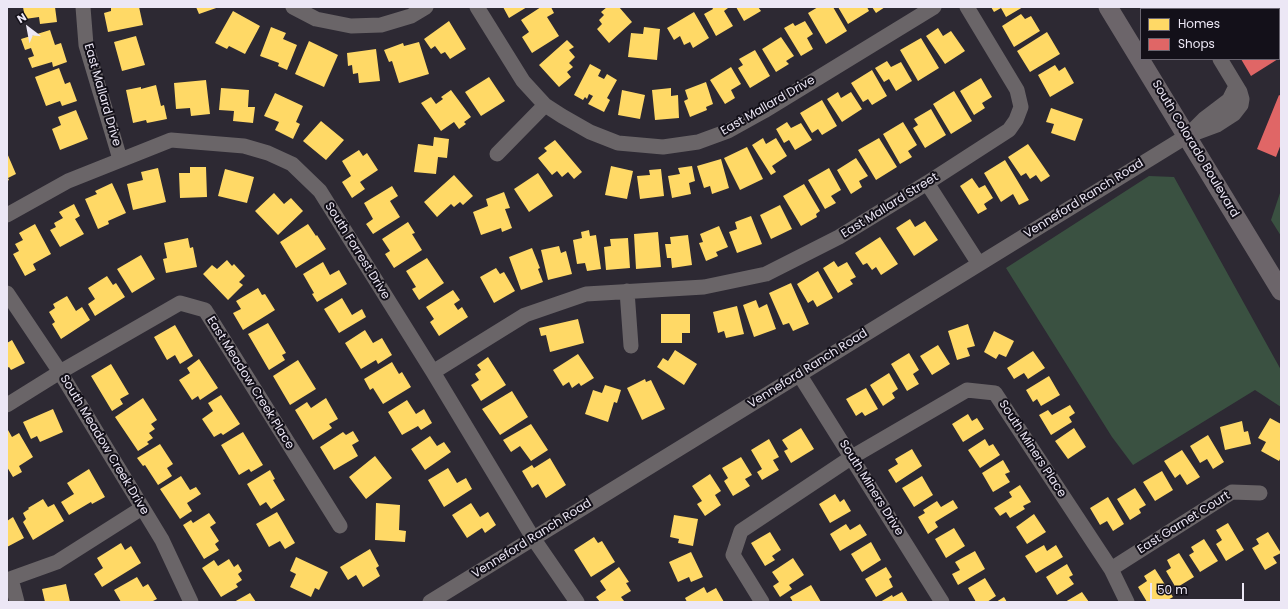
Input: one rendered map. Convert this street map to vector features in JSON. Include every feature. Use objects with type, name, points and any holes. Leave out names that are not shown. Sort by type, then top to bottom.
[{"type":"main road","name":"South Colorado Boulevard","points":[[1108,7],[1140,59]]},
{"type":"main road","name":"South Colorado Boulevard","points":[[1140,60],[1281,292]]},
{"type":"street","name":"East Mallard Drive","points":[[83,7],[86,45],[120,160]]},
{"type":"street","points":[[292,7],[316,18],[351,26],[381,25],[411,16],[426,7]]},
{"type":"street","name":"East Mallard Drive","points":[[477,7],[523,81],[545,105],[590,132],[618,143],[663,147],[698,142],[728,131],[764,111],[934,7]]},
{"type":"street","name":"East Mallard Street","points":[[433,372],[525,315],[586,294],[704,287],[766,274],[839,237],[1009,130],[1016,120],[1021,107],[1017,90],[967,7]]},
{"type":"street","name":"Venneford Ranch Road","points":[[430,602],[1187,136],[1204,119],[1229,100],[1236,86],[1221,60]]},
{"type":"street","points":[[497,154],[545,105]]},
{"type":"street","name":"South Forrest Drive","points":[[7,215],[68,182],[171,140],[244,146],[268,153],[292,164],[320,191],[433,372],[533,538],[577,602]]},
{"type":"street","points":[[927,183],[979,264]]},
{"type":"street","points":[[627,291],[630,346]]},
{"type":"street","name":"South Meadow Creek Drive","points":[[7,293],[60,372],[162,540],[191,602]]},
{"type":"street","name":"East Meadow Creek Place","points":[[7,405],[60,372],[180,303],[205,310],[340,526]]},
{"type":"street","name":"South Miners Drive","points":[[799,374],[942,602]]},
{"type":"street","name":"South Miners Place","points":[[852,457],[967,390],[995,393],[1111,569],[1127,602]]},
{"type":"street","points":[[762,602],[733,555],[741,531],[852,457]]},
{"type":"street","name":"East Garnet Court","points":[[1111,569],[1232,492],[1260,493]]},
{"type":"street","points":[[18,602],[9,580],[57,562],[142,508]]},
{"type":"green space","points":[[1149,176],[1174,177],[1281,370],[1281,407],[1255,390],[1133,465],[1112,437],[1006,268]]},
{"type":"green space","points":[[1281,190],[1281,236],[1271,220]]},
{"type":"building: Homes","points":[[23,7],[55,7],[57,22],[40,24],[39,17],[25,19]]},
{"type":"building: Homes","points":[[111,7],[139,7],[143,25],[108,32],[104,13],[111,11]]},
{"type":"building: Homes","points":[[196,7],[219,7],[199,14]]},
{"type":"building: Homes","points":[[503,7],[527,7],[509,18]]},
{"type":"building: Homes","points":[[541,7],[551,7],[554,13],[547,17],[559,36],[532,53],[522,37],[529,32],[521,20]]},
{"type":"building: Homes","points":[[607,7],[619,7],[632,22],[609,43],[597,29],[602,24],[599,20],[604,15],[601,12]]},
{"type":"building: Homes","points":[[712,7],[728,7],[724,11],[733,26],[716,36],[704,14],[713,9]]},
{"type":"building: Homes","points":[[736,7],[758,7],[761,11],[744,21]]},
{"type":"building: Homes","points":[[818,7],[833,7],[847,31],[826,44],[808,13]]},
{"type":"building: Homes","points":[[838,7],[867,7],[869,11],[848,24]]},
{"type":"building: Homes","points":[[872,7],[885,7],[876,13]]},
{"type":"building: Homes","points":[[991,7],[1023,7],[1006,17],[1001,8],[994,12]]},
{"type":"building: Homes","points":[[233,11],[260,26],[245,54],[229,46],[227,49],[215,43]]},
{"type":"building: Homes","points":[[694,12],[709,38],[693,48],[690,42],[684,45],[680,36],[674,40],[667,28]]},
{"type":"building: Homes","points":[[1021,14],[1025,19],[1031,16],[1040,31],[1014,47],[1002,26]]},
{"type":"building: Homes","points":[[449,21],[466,49],[450,59],[445,52],[441,54],[435,46],[431,49],[424,39]]},
{"type":"building: Homes","points":[[805,21],[813,34],[807,38],[813,49],[801,56],[784,28],[793,23],[795,26]]},
{"type":"building: Homes","points":[[271,27],[286,33],[283,39],[297,45],[287,70],[278,66],[279,63],[260,56]]},
{"type":"building: Homes","points":[[644,27],[660,29],[657,60],[628,57],[631,33],[643,34]]},
{"type":"building: Homes","points":[[938,28],[943,36],[951,31],[965,51],[945,64],[926,36]]},
{"type":"building: Homes","points":[[50,30],[55,45],[61,43],[67,62],[53,67],[52,62],[32,68],[28,58],[34,56],[31,48],[25,50],[21,39]]},
{"type":"building: Homes","points":[[1047,32],[1060,54],[1030,72],[1017,51]]},
{"type":"building: Homes","points":[[136,36],[145,65],[122,71],[114,42]]},
{"type":"building: Homes","points":[[781,37],[794,56],[786,61],[789,64],[776,72],[762,49]]},
{"type":"building: Homes","points":[[921,38],[939,68],[918,81],[900,50]]},
{"type":"building: Homes","points":[[567,40],[574,47],[569,50],[575,57],[569,63],[573,67],[567,72],[571,77],[559,87],[539,65]]},
{"type":"building: Homes","points":[[309,41],[338,55],[324,87],[295,74]]},
{"type":"building: Homes","points":[[419,42],[429,74],[399,83],[392,61],[389,62],[384,50],[403,43],[404,46]]},
{"type":"building: Homes","points":[[376,49],[380,81],[359,83],[358,73],[353,74],[352,65],[348,66],[347,53]]},
{"type":"building: Homes","points":[[755,50],[770,76],[750,88],[738,68],[743,65],[739,59]]},
{"type":"building: Homes","points":[[887,61],[891,67],[901,62],[912,81],[896,91],[889,79],[884,82],[875,68]]},
{"type":"building: Homes","points":[[590,64],[601,70],[598,76],[604,79],[607,74],[617,80],[607,98],[610,100],[604,112],[588,104],[593,96],[589,94],[587,99],[585,97],[583,100],[574,95]]},
{"type":"building: Homes","points":[[1055,65],[1059,71],[1065,67],[1074,83],[1050,97],[1038,75]]},
{"type":"building: Homes","points":[[731,67],[741,84],[731,90],[735,98],[725,104],[710,80]]},
{"type":"building: Homes","points":[[59,68],[65,84],[70,82],[77,101],[62,106],[60,101],[46,106],[35,77]]},
{"type":"building: Homes","points":[[872,70],[887,96],[872,105],[868,99],[863,102],[851,83]]},
{"type":"building: Homes","points":[[489,77],[505,101],[481,116],[465,92]]},
{"type":"building: Homes","points":[[981,78],[992,97],[982,103],[985,108],[974,115],[960,91]]},
{"type":"building: Homes","points":[[206,80],[210,114],[191,116],[190,108],[176,109],[174,83]]},
{"type":"building: Homes","points":[[706,82],[713,104],[706,107],[707,110],[690,117],[684,101],[688,99],[685,90]]},
{"type":"building: Homes","points":[[156,85],[161,106],[164,105],[167,119],[147,123],[146,120],[133,123],[126,90],[141,87],[141,89]]},
{"type":"building: Homes","points":[[221,88],[249,90],[248,107],[255,107],[253,123],[233,121],[234,111],[219,110]]},
{"type":"building: Homes","points":[[671,88],[671,96],[678,95],[679,118],[655,120],[652,90]]},
{"type":"building: Homes","points":[[451,90],[471,117],[464,122],[466,124],[459,129],[454,122],[441,131],[421,103],[431,97],[436,104],[443,99],[441,97]]},
{"type":"building: Homes","points":[[622,90],[645,95],[640,119],[618,115]]},
{"type":"building: Homes","points":[[954,91],[972,121],[951,134],[933,104]]},
{"type":"building: Homes","points":[[838,92],[841,98],[851,92],[862,109],[842,122],[827,99]]},
{"type":"building: Homes","points":[[275,93],[303,106],[296,122],[300,124],[293,139],[275,130],[279,122],[264,116]]},
{"type":"building: Homes","points":[[822,100],[837,126],[822,135],[818,129],[812,133],[800,113]]},
{"type":"building: Homes","points":[[1051,108],[1083,119],[1075,141],[1051,133],[1054,124],[1046,122]]},
{"type":"building: Homes","points":[[931,109],[946,135],[925,148],[913,128],[918,125],[914,119]]},
{"type":"building: Homes","points":[[76,110],[88,139],[60,150],[52,129],[61,125],[58,117]]},
{"type":"building: Homes","points":[[321,121],[344,140],[326,160],[303,141]]},
{"type":"building: Homes","points":[[787,122],[791,128],[801,123],[812,140],[795,150],[789,140],[784,143],[776,129]]},
{"type":"building: Homes","points":[[903,122],[917,145],[908,151],[912,157],[900,164],[883,134]]},
{"type":"building: Homes","points":[[434,137],[449,139],[447,158],[438,157],[436,174],[414,172],[418,144],[433,146]]},
{"type":"building: Homes","points":[[763,138],[766,144],[776,138],[787,156],[772,166],[776,172],[771,175],[752,145]]},
{"type":"building: Homes","points":[[879,138],[897,167],[876,180],[858,150]]},
{"type":"building: Homes","points":[[555,140],[582,172],[574,179],[568,172],[562,177],[557,171],[552,175],[538,158],[547,151],[544,148]]},
{"type":"building: Homes","points":[[1028,144],[1050,176],[1041,182],[1036,175],[1030,179],[1026,173],[1021,176],[1008,157]]},
{"type":"building: Homes","points":[[747,147],[763,179],[740,190],[724,158]]},
{"type":"building: Homes","points":[[359,150],[363,156],[367,153],[378,170],[360,182],[365,189],[352,198],[342,182],[351,176],[342,161]]},
{"type":"building: Homes","points":[[7,153],[16,174],[8,178],[9,180],[7,181]]},
{"type":"building: Homes","points":[[856,158],[868,176],[859,181],[862,187],[851,194],[837,170]]},
{"type":"building: Homes","points":[[721,159],[729,188],[712,194],[710,186],[704,188],[697,166]]},
{"type":"building: Homes","points":[[1005,160],[1029,200],[1019,205],[1013,194],[1001,202],[984,173]]},
{"type":"building: Homes","points":[[611,166],[633,171],[627,199],[605,195]]},
{"type":"building: Homes","points":[[692,166],[695,181],[689,183],[691,194],[672,198],[668,176],[680,174],[678,168]]},
{"type":"building: Homes","points":[[190,167],[206,167],[207,197],[180,198],[179,173],[190,173]]},
{"type":"building: Homes","points":[[158,168],[166,202],[133,210],[127,184],[143,180],[141,172]]},
{"type":"building: Homes","points":[[829,168],[841,190],[831,196],[836,203],[825,209],[808,180]]},
{"type":"building: Homes","points":[[225,169],[254,177],[247,203],[218,196]]},
{"type":"building: Homes","points":[[661,169],[664,196],[640,199],[637,176],[650,175],[649,170]]},
{"type":"building: Homes","points":[[538,173],[553,196],[529,212],[514,189]]},
{"type":"building: Homes","points":[[454,175],[473,196],[463,205],[460,202],[454,207],[451,204],[437,217],[424,202]]},
{"type":"building: Homes","points":[[972,178],[979,188],[985,185],[993,198],[984,204],[987,209],[978,214],[960,186]]},
{"type":"building: Homes","points":[[112,183],[126,213],[108,221],[109,224],[98,229],[85,199],[97,194],[95,191]]},
{"type":"building: Homes","points":[[804,184],[820,211],[816,214],[817,217],[801,226],[783,196]]},
{"type":"building: Homes","points":[[392,186],[398,196],[390,201],[400,217],[373,234],[366,224],[373,219],[364,203]]},
{"type":"building: Homes","points":[[504,192],[510,208],[505,209],[512,228],[502,232],[501,228],[481,235],[473,212],[488,206],[486,199]]},
{"type":"building: Homes","points":[[274,193],[284,204],[291,198],[303,211],[278,235],[255,211]]},
{"type":"building: Homes","points":[[74,204],[80,216],[75,219],[84,234],[60,247],[50,230],[56,227],[54,223],[63,218],[59,212]]},
{"type":"building: Homes","points":[[780,205],[792,229],[771,239],[760,215]]},
{"type":"building: Homes","points":[[751,216],[762,244],[737,253],[729,232],[737,229],[735,222]]},
{"type":"building: Homes","points":[[910,219],[915,227],[925,221],[938,240],[914,256],[896,228]]},
{"type":"building: Homes","points":[[408,222],[415,233],[412,234],[422,250],[394,268],[385,254],[390,251],[382,239]]},
{"type":"building: Homes","points":[[35,224],[51,254],[33,264],[36,270],[25,276],[13,254],[19,251],[15,244],[23,240],[19,233]]},
{"type":"building: Homes","points":[[308,224],[326,249],[296,268],[280,242]]},
{"type":"building: Homes","points":[[719,226],[728,247],[716,252],[718,256],[706,261],[699,243],[703,242],[700,234]]},
{"type":"building: Homes","points":[[589,230],[590,236],[596,235],[601,269],[587,271],[585,263],[577,264],[573,240],[582,238],[581,232]]},
{"type":"building: Homes","points":[[658,232],[661,267],[636,269],[634,234]]},
{"type":"building: Homes","points":[[688,235],[692,265],[672,268],[671,258],[667,258],[665,244],[671,244],[670,237]]},
{"type":"building: Homes","points":[[880,237],[898,264],[881,275],[876,267],[872,270],[867,263],[863,265],[855,253]]},
{"type":"building: Homes","points":[[188,238],[190,248],[193,247],[197,267],[166,273],[163,259],[167,258],[164,243]]},
{"type":"building: Homes","points":[[628,238],[630,268],[606,270],[604,247],[611,246],[610,239]]},
{"type":"building: Homes","points":[[559,246],[561,253],[566,251],[572,274],[548,280],[541,250]]},
{"type":"building: Homes","points":[[532,248],[540,268],[538,269],[543,282],[521,290],[509,257]]},
{"type":"building: Homes","points":[[141,255],[155,279],[132,293],[117,269]]},
{"type":"building: Homes","points":[[427,258],[444,283],[419,300],[412,289],[416,287],[406,271]]},
{"type":"building: Homes","points":[[227,260],[232,266],[234,264],[245,276],[239,282],[243,285],[228,300],[203,274],[212,265],[217,269]]},
{"type":"building: Homes","points":[[834,261],[838,267],[847,262],[856,277],[850,280],[853,284],[838,293],[823,268]]},
{"type":"building: Homes","points":[[323,262],[330,275],[339,270],[347,284],[317,302],[312,294],[314,293],[303,274]]},
{"type":"building: Homes","points":[[496,268],[500,274],[504,272],[515,291],[494,303],[480,277]]},
{"type":"building: Homes","points":[[818,271],[833,298],[817,307],[813,300],[808,303],[797,284]]},
{"type":"building: Homes","points":[[107,276],[113,285],[116,283],[125,297],[95,316],[88,304],[95,299],[88,288]]},
{"type":"building: Homes","points":[[791,283],[809,324],[793,331],[789,323],[783,325],[769,293]]},
{"type":"building: Homes","points":[[258,288],[262,295],[265,294],[275,310],[243,330],[233,313],[241,309],[236,301]]},
{"type":"building: Homes","points":[[453,290],[460,300],[454,304],[458,310],[462,307],[468,317],[439,336],[430,322],[434,319],[426,307]]},
{"type":"building: Homes","points":[[67,296],[76,311],[82,307],[90,320],[61,339],[52,324],[55,322],[49,312],[55,308],[53,304]]},
{"type":"building: Homes","points":[[342,298],[352,315],[362,309],[366,317],[339,333],[324,309]]},
{"type":"building: Homes","points":[[756,300],[759,308],[767,304],[776,329],[754,337],[743,305]]},
{"type":"building: Homes","points":[[737,306],[744,334],[726,338],[724,331],[718,333],[713,312]]},
{"type":"building: Homes","points":[[661,314],[690,314],[690,333],[682,333],[682,343],[661,343]]},
{"type":"building: Homes","points":[[578,319],[584,343],[550,352],[546,335],[541,336],[539,328]]},
{"type":"building: Homes","points":[[268,323],[286,353],[282,355],[285,360],[269,370],[248,334]]},
{"type":"building: Homes","points":[[968,324],[975,346],[967,348],[970,356],[957,360],[948,331]]},
{"type":"building: Homes","points":[[175,325],[193,356],[180,364],[175,355],[167,360],[154,337]]},
{"type":"building: Homes","points":[[365,330],[373,343],[382,338],[392,355],[378,364],[376,360],[361,369],[345,343]]},
{"type":"building: Homes","points":[[994,331],[1014,341],[1006,357],[999,354],[996,359],[984,352]]},
{"type":"building: Homes","points":[[12,340],[25,363],[11,370],[9,367],[7,368],[7,343]]},
{"type":"building: Homes","points":[[938,345],[950,364],[932,375],[920,356]]},
{"type":"building: Homes","points":[[675,350],[697,364],[684,385],[657,367],[663,358],[668,361]]},
{"type":"building: Homes","points":[[1033,351],[1045,368],[1028,379],[1024,373],[1014,379],[1007,368]]},
{"type":"building: Homes","points":[[909,353],[919,370],[913,374],[919,384],[907,391],[891,364]]},
{"type":"building: Homes","points":[[578,354],[594,378],[581,386],[579,383],[572,388],[569,382],[563,386],[553,370]]},
{"type":"building: Homes","points":[[488,357],[506,385],[481,401],[471,385],[479,380],[475,374],[481,370],[477,365]]},
{"type":"building: Homes","points":[[199,359],[218,388],[200,400],[198,396],[192,400],[179,380],[190,373],[187,368]]},
{"type":"building: Homes","points":[[298,360],[316,389],[290,405],[273,376]]},
{"type":"building: Homes","points":[[392,362],[399,374],[402,372],[411,387],[383,404],[373,388],[370,390],[364,379]]},
{"type":"building: Homes","points":[[111,364],[129,394],[120,399],[123,404],[112,411],[91,376]]},
{"type":"building: Homes","points":[[889,373],[898,389],[892,393],[895,398],[883,406],[870,385]]},
{"type":"building: Homes","points":[[1049,376],[1060,395],[1041,406],[1037,399],[1033,402],[1026,390]]},
{"type":"building: Homes","points":[[645,379],[646,382],[651,380],[665,409],[642,420],[627,388]]},
{"type":"building: Homes","points":[[605,385],[621,390],[617,403],[614,402],[608,422],[585,414],[593,390],[602,393]]},
{"type":"building: Homes","points":[[866,388],[878,409],[865,416],[862,412],[856,416],[846,399]]},
{"type":"building: Homes","points":[[512,391],[528,417],[500,435],[482,409]]},
{"type":"building: Homes","points":[[221,395],[240,424],[223,435],[221,433],[214,437],[202,419],[213,411],[208,403]]},
{"type":"building: Homes","points":[[143,398],[157,420],[151,424],[155,429],[149,433],[153,438],[147,442],[149,444],[138,451],[115,417]]},
{"type":"building: Homes","points":[[326,398],[338,419],[329,424],[332,428],[313,440],[295,410],[307,402],[311,408]]},
{"type":"building: Homes","points":[[407,400],[416,414],[424,409],[432,423],[421,430],[418,426],[402,435],[388,412]]},
{"type":"building: Homes","points":[[1070,405],[1075,413],[1069,417],[1072,422],[1051,435],[1039,415],[1048,410],[1052,415]]},
{"type":"building: Homes","points":[[53,409],[63,432],[40,442],[37,436],[31,439],[23,422]]},
{"type":"building: Homes","points":[[968,414],[972,421],[977,418],[984,429],[963,442],[952,424]]},
{"type":"building: Homes","points":[[1270,418],[1281,424],[1281,457],[1279,461],[1261,451],[1266,442],[1258,438]]},
{"type":"building: Homes","points":[[1242,421],[1244,432],[1248,431],[1251,444],[1225,450],[1220,427]]},
{"type":"building: Homes","points":[[531,424],[548,450],[531,461],[520,446],[511,452],[503,440]]},
{"type":"building: Homes","points":[[801,428],[814,449],[791,463],[784,451],[788,449],[782,440]]},
{"type":"building: Homes","points":[[1074,428],[1086,447],[1068,459],[1055,441]]},
{"type":"building: Homes","points":[[8,430],[12,437],[19,433],[33,457],[19,466],[22,472],[13,477],[7,467]]},
{"type":"building: Homes","points":[[353,431],[359,441],[352,445],[358,456],[334,470],[320,447],[343,432],[346,435]]},
{"type":"building: Homes","points":[[243,432],[263,465],[251,472],[249,469],[239,475],[221,445]]},
{"type":"building: Homes","points":[[1208,435],[1224,462],[1213,469],[1207,459],[1200,463],[1190,446]]},
{"type":"building: Homes","points":[[430,436],[437,446],[444,442],[451,452],[425,470],[411,449]]},
{"type":"building: Homes","points":[[769,439],[779,457],[773,460],[779,470],[762,480],[757,472],[762,469],[751,450]]},
{"type":"building: Homes","points":[[985,439],[989,446],[993,444],[1000,455],[980,468],[968,450]]},
{"type":"building: Homes","points":[[160,444],[173,464],[167,468],[172,476],[158,485],[145,465],[143,466],[137,458]]},
{"type":"building: Homes","points":[[912,449],[922,466],[896,483],[888,470],[898,464],[895,459]]},
{"type":"building: Homes","points":[[1182,450],[1200,477],[1187,485],[1180,474],[1175,478],[1164,461]]},
{"type":"building: Homes","points":[[375,456],[392,478],[366,499],[349,477]]},
{"type":"building: Homes","points":[[741,457],[752,475],[745,479],[750,486],[733,496],[724,481],[728,478],[722,468]]},
{"type":"building: Homes","points":[[550,458],[566,485],[546,498],[538,484],[532,488],[522,471],[532,465],[534,468]]},
{"type":"building: Homes","points":[[1003,460],[1010,472],[1005,474],[1010,482],[993,492],[982,473]]},
{"type":"building: Homes","points":[[448,468],[457,483],[466,478],[472,489],[444,507],[428,480]]},
{"type":"building: Homes","points":[[89,469],[105,497],[92,504],[91,502],[69,515],[61,502],[74,494],[67,483]]},
{"type":"building: Homes","points":[[270,470],[275,479],[273,480],[285,500],[271,509],[266,502],[260,506],[247,484]]},
{"type":"building: Homes","points":[[1162,471],[1173,490],[1155,501],[1143,482]]},
{"type":"building: Homes","points":[[710,474],[721,491],[715,495],[721,505],[705,516],[697,504],[702,501],[692,486]]},
{"type":"building: Homes","points":[[181,476],[190,490],[196,487],[201,494],[187,503],[192,511],[180,519],[160,489]]},
{"type":"building: Homes","points":[[922,476],[933,495],[914,507],[902,488]]},
{"type":"building: Homes","points":[[1020,485],[1031,502],[1023,506],[1025,509],[1010,518],[1006,512],[1000,516],[994,508],[1012,497],[1009,492]]},
{"type":"building: Homes","points":[[1135,488],[1146,505],[1139,509],[1141,513],[1130,520],[1117,499]]},
{"type":"building: Homes","points":[[835,494],[840,502],[844,499],[851,511],[830,523],[819,504]]},
{"type":"building: Homes","points":[[1108,497],[1124,524],[1113,531],[1107,521],[1100,525],[1090,508]]},
{"type":"building: Homes","points":[[43,499],[48,507],[54,504],[64,521],[33,540],[23,522],[26,519],[23,513],[29,509],[28,508]]},
{"type":"building: Homes","points":[[953,500],[958,508],[935,522],[938,527],[928,534],[918,517],[925,513],[923,510],[937,501],[941,507]]},
{"type":"building: Homes","points":[[376,503],[400,505],[399,530],[406,531],[405,542],[375,540]]},
{"type":"building: Homes","points":[[471,503],[480,517],[488,512],[496,525],[485,533],[482,528],[467,538],[452,515]]},
{"type":"building: Homes","points":[[277,512],[295,543],[285,549],[280,541],[269,547],[256,524]]},
{"type":"building: Homes","points":[[209,513],[216,523],[210,527],[219,541],[215,544],[219,550],[204,559],[183,525],[191,520],[193,523]]},
{"type":"building: Homes","points":[[1034,514],[1046,532],[1027,544],[1016,527]]},
{"type":"building: Homes","points":[[674,515],[698,519],[693,546],[678,543],[679,539],[670,537]]},
{"type":"building: Homes","points":[[13,517],[24,538],[7,547],[7,521]]},
{"type":"building: Homes","points":[[1228,523],[1244,550],[1226,561],[1216,544],[1222,540],[1216,530]]},
{"type":"building: Homes","points":[[846,524],[850,530],[860,524],[867,535],[840,551],[830,534]]},
{"type":"building: Homes","points":[[954,528],[965,546],[946,558],[935,539]]},
{"type":"building: Homes","points":[[770,532],[781,550],[772,556],[775,560],[765,566],[751,543]]},
{"type":"building: Homes","points":[[1268,532],[1281,553],[1273,557],[1277,563],[1265,570],[1252,548],[1259,544],[1256,539]]},
{"type":"building: Homes","points":[[594,537],[598,543],[602,541],[615,562],[591,577],[574,550]]},
{"type":"building: Homes","points":[[1204,539],[1218,561],[1200,572],[1189,555],[1194,552],[1191,547]]},
{"type":"building: Homes","points":[[871,542],[881,560],[862,572],[851,554]]},
{"type":"building: Homes","points":[[121,543],[125,550],[131,546],[141,563],[102,587],[94,574],[103,568],[97,558]]},
{"type":"building: Homes","points":[[1044,545],[1047,551],[1056,545],[1063,557],[1036,573],[1025,556]]},
{"type":"building: Homes","points":[[370,549],[379,566],[376,568],[380,576],[363,587],[356,575],[348,580],[340,567]]},
{"type":"building: Homes","points":[[975,551],[985,569],[958,585],[952,574],[960,570],[955,562]]},
{"type":"building: Homes","points":[[691,552],[703,577],[691,582],[689,577],[678,582],[669,562]]},
{"type":"building: Homes","points":[[1179,553],[1194,577],[1176,588],[1166,571],[1171,568],[1167,560]]},
{"type":"building: Homes","points":[[296,557],[328,572],[319,590],[315,588],[311,597],[290,587],[296,574],[290,571]]},
{"type":"building: Homes","points":[[793,558],[804,575],[789,585],[792,589],[780,597],[773,586],[779,582],[772,572]]},
{"type":"building: Homes","points":[[229,559],[234,567],[238,564],[242,571],[238,574],[242,580],[236,584],[238,587],[221,597],[202,568],[214,560],[218,566]]},
{"type":"building: Homes","points":[[1067,564],[1073,575],[1069,577],[1074,584],[1057,595],[1046,577]]},
{"type":"building: Homes","points":[[619,567],[629,582],[626,583],[631,591],[621,597],[624,601],[622,602],[600,602],[596,597],[606,590],[600,581]]},
{"type":"building: Homes","points":[[886,567],[892,577],[889,579],[893,587],[876,597],[865,579]]},
{"type":"building: Homes","points":[[1155,569],[1173,597],[1164,602],[1147,602],[1138,587],[1147,581],[1144,576]]},
{"type":"building: Homes","points":[[137,577],[143,587],[148,584],[157,599],[151,602],[121,602],[114,590]]},
{"type":"building: Homes","points":[[985,578],[996,596],[987,602],[976,602],[968,588]]},
{"type":"building: Homes","points":[[66,584],[70,602],[45,602],[42,589]]},
{"type":"building: Homes","points":[[811,585],[821,602],[793,602],[790,597]]},
{"type":"building: Homes","points":[[704,587],[707,593],[716,588],[724,602],[687,602],[685,598]]},
{"type":"building: Homes","points":[[902,592],[908,602],[880,602],[892,595],[893,597]]},
{"type":"building: Homes","points":[[1082,592],[1089,602],[1065,602]]},
{"type":"building: Homes","points":[[250,593],[256,602],[234,602]]},
{"type":"building: Homes","points":[[1004,597],[1007,602],[996,602]]},
{"type":"building: Shops","points":[[1242,60],[1276,60],[1251,76]]},
{"type":"building: Shops","points":[[1279,95],[1281,96],[1281,144],[1276,157],[1257,149]]}]
